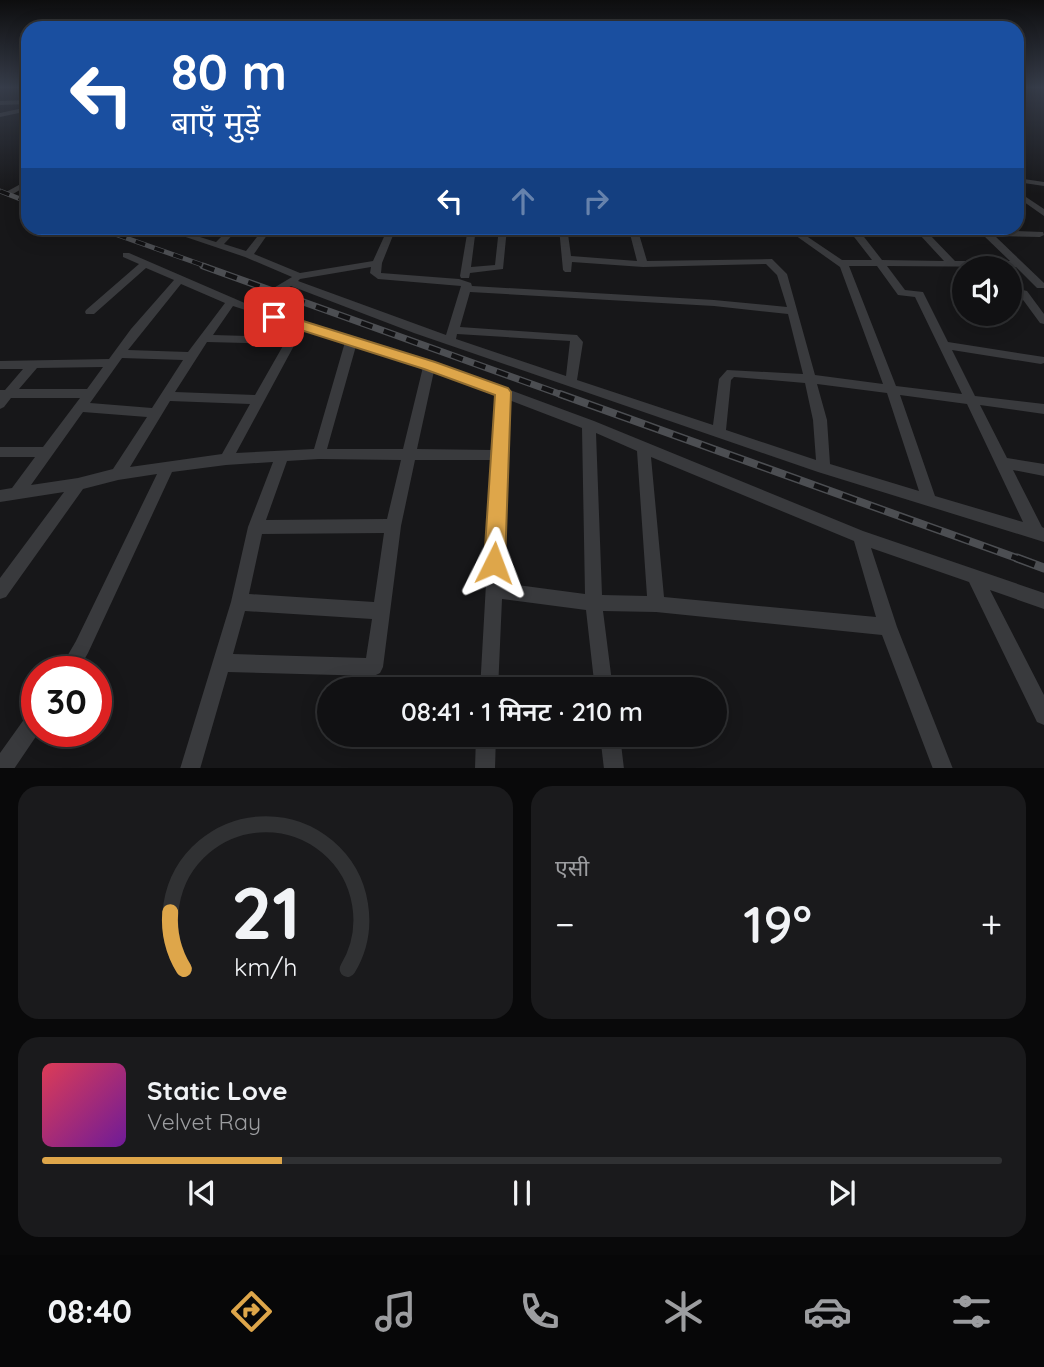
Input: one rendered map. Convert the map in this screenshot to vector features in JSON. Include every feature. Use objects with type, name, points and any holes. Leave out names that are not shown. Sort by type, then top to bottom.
[{"type":"street","points":[[1024,181],[1044,184]]},
{"type":"street","points":[[10,192],[21,186]]},
{"type":"street","points":[[1024,198],[1044,213]]},
{"type":"street","points":[[1024,233],[1040,234]]},
{"type":"street","points":[[196,235],[248,255],[295,279],[571,381],[823,468],[1040,533]]},
{"type":"street","points":[[218,245],[228,235]]},
{"type":"street","points":[[248,255],[263,235]]},
{"type":"street","points":[[389,235],[375,273],[386,278],[793,311]]},
{"type":"street","points":[[452,335],[466,286],[471,235]]},
{"type":"street","points":[[466,271],[500,267],[502,235]]},
{"type":"street","points":[[564,235],[568,271]]},
{"type":"street","points":[[635,235],[643,264]]},
{"type":"street","points":[[799,235],[844,266],[891,388],[929,500]]},
{"type":"street","points":[[858,235],[902,293],[919,294],[1040,533]]},
{"type":"street","points":[[924,235],[952,263]]},
{"type":"street","points":[[989,235],[1011,256]]},
{"type":"street","points":[[126,255],[230,302],[429,365],[503,392],[860,537],[1044,601]]},
{"type":"street","points":[[567,259],[643,264],[769,261],[782,274],[793,311],[820,420],[823,468]]},
{"type":"street","points":[[248,308],[295,279],[377,263]]},
{"type":"street","points":[[840,263],[952,264]]},
{"type":"street","points":[[90,312],[145,264]]},
{"type":"street","points":[[1022,267],[1041,286]]},
{"type":"street","points":[[6,496],[47,452],[115,358],[179,280]]},
{"type":"street","points":[[1023,293],[1044,321]]},
{"type":"street","points":[[118,474],[191,356],[230,302]]},
{"type":"street","points":[[226,459],[300,326]]},
{"type":"street","points":[[452,335],[573,338],[577,342],[571,381]]},
{"type":"street","points":[[204,338],[291,341]]},
{"type":"street","points":[[319,454],[351,342]]},
{"type":"street","points":[[945,345],[1041,360]]},
{"type":"street","points":[[0,365],[191,356]]},
{"type":"street","points":[[3,397],[33,365]]},
{"type":"street","points":[[220,663],[374,667],[393,526],[429,365]]},
{"type":"street","points":[[719,432],[727,376],[742,373],[891,388],[1044,409]]},
{"type":"street","points":[[490,677],[503,392]]},
{"type":"street","points":[[3,397],[89,393]]},
{"type":"street","points":[[168,397],[257,400]]},
{"type":"street","points":[[79,407],[158,412]]},
{"type":"street","points":[[589,425],[594,603],[603,677]]},
{"type":"street","points":[[644,449],[656,604]]},
{"type":"street","points":[[0,452],[47,452]]},
{"type":"street","points":[[6,496],[78,484],[118,474],[226,459],[319,454],[499,455]]},
{"type":"street","points":[[190,768],[239,602],[256,527],[282,455]]},
{"type":"street","points":[[1003,463],[1044,470]]},
{"type":"street","points":[[76,656],[167,468]]},
{"type":"street","points":[[0,591],[78,484]]},
{"type":"street","points":[[256,527],[393,526]]},
{"type":"street","points":[[860,537],[888,627],[943,768]]},
{"type":"street","points":[[975,578],[1044,715]]},
{"type":"street","points":[[493,590],[594,603],[656,604],[888,627]]},
{"type":"street","points":[[239,602],[381,611]]},
{"type":"street","points":[[1,768],[21,740]]},
{"type":"street","points":[[485,768],[486,747]]},
{"type":"street","points":[[611,747],[614,768]]},
{"type":"railway","points":[[0,191],[21,199]]},
{"type":"railway","points":[[118,235],[208,267]]},
{"type":"railway","points":[[203,266],[565,396]]},
{"type":"railway","points":[[560,394],[1022,560]]},
{"type":"railway","points":[[1017,558],[1044,568]]},
{"type":"route","points":[[274,317],[429,365],[503,392],[494,563]]}]
